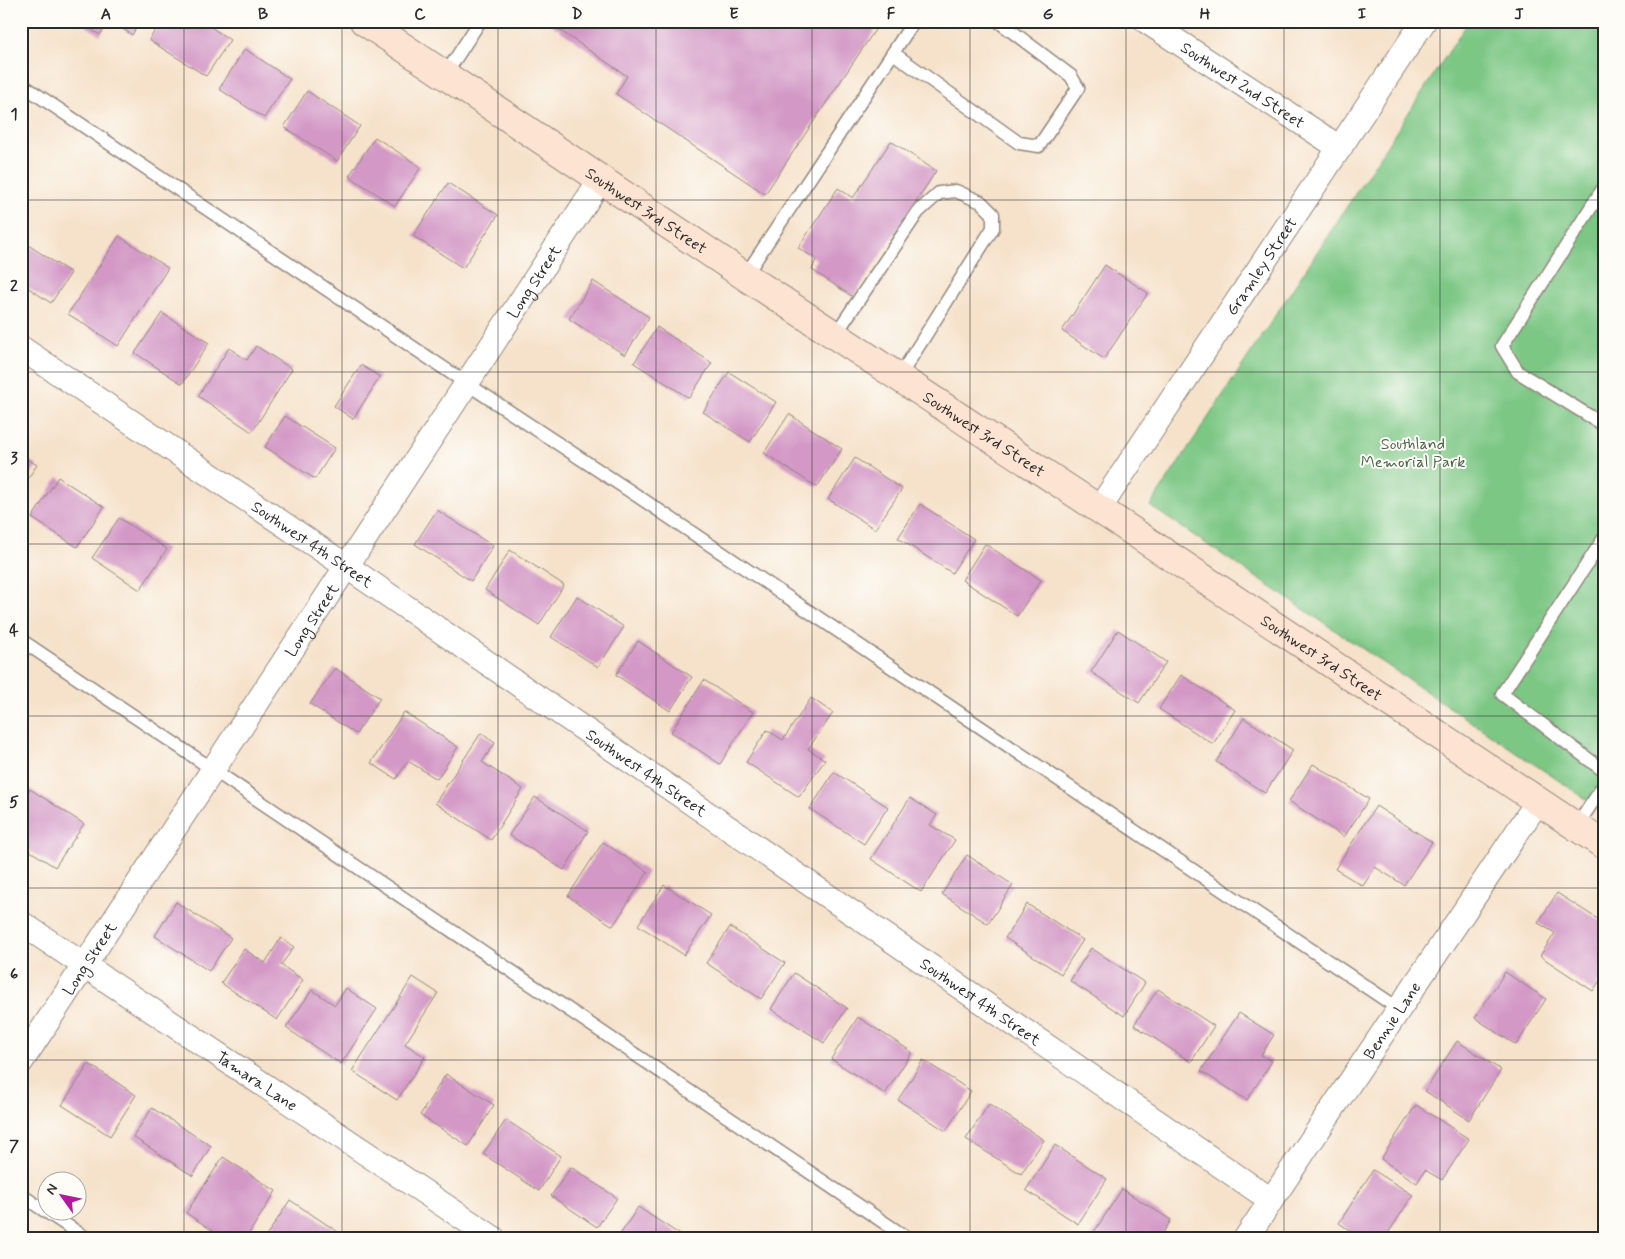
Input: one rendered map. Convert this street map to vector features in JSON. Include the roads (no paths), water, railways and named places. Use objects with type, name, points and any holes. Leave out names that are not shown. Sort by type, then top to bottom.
[{"type":"street","name":"Southwest 2nd Street","points":[[1146,21],[1340,148]]},
{"type":"street","name":"Gramley Street","points":[[1099,509],[1424,21]]},
{"type":"street","name":"Southwest 3rd Street","points":[[371,23],[445,75],[745,276],[1604,845]]},
{"type":"street","name":"Long Street","points":[[21,1062],[601,178]]},
{"type":"street","name":"Southwest 4th Street","points":[[21,348],[346,566],[1271,1200]]},
{"type":"street","name":"Bennie Lane","points":[[1246,1238],[1538,801]]},
{"type":"street","name":"Tamara Lane","points":[[21,924],[492,1238]]},
{"type":"lane","points":[[445,75],[480,21]]},
{"type":"lane","points":[[745,276],[914,21]]},
{"type":"lane","points":[[893,54],[1019,143],[1039,146],[1078,88],[1071,76],[998,21]]},
{"type":"lane","points":[[21,84],[466,383],[647,502],[1399,1009]]},
{"type":"lane","points":[[1604,187],[1502,346],[1518,372],[1604,425]]},
{"type":"lane","points":[[835,335],[918,212],[939,192],[956,191],[981,202],[993,214],[993,228],[899,377]]},
{"type":"lane","points":[[1604,538],[1502,694],[1604,771]]},
{"type":"lane","points":[[21,640],[907,1238]]},
{"type":"lane","points":[[1576,827],[1604,784]]},
{"type":"lane","points":[[21,1195],[86,1238]]},
{"type":"park label","name":"Southland Memorial Park","points":[[1413,452]]}]
